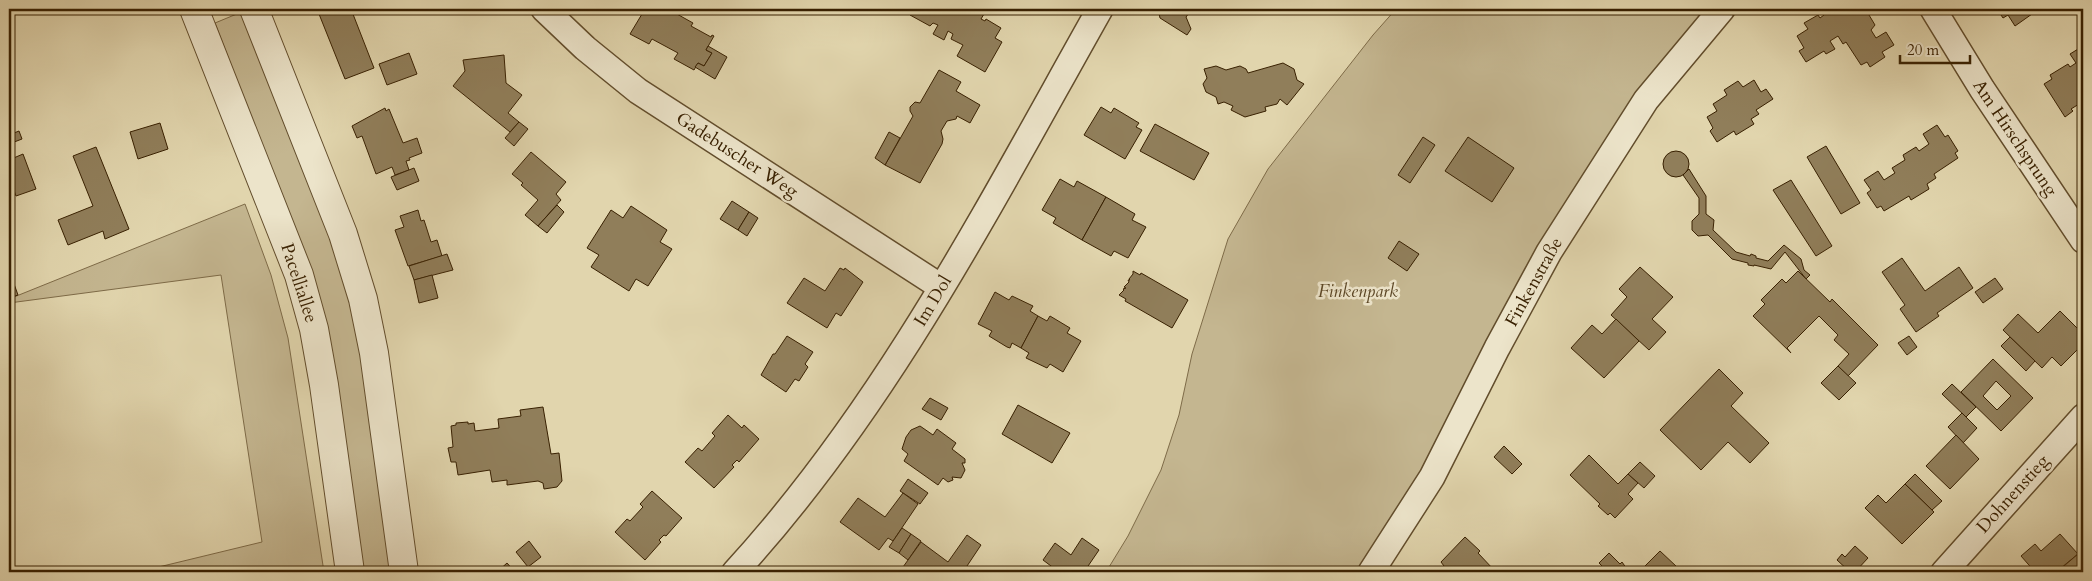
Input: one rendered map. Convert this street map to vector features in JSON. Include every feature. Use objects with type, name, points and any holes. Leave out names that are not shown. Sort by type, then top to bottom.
[{"type":"street","name":"Pacelliallee","points":[[194,9],[299,275],[314,329],[324,385],[350,572]]},
{"type":"street","points":[[254,9],[343,234],[363,299],[374,352],[404,572]]},
{"type":"street","name":"Gadebuscher Weg","points":[[544,9],[585,48],[638,91],[942,287]]},
{"type":"street","name":"Im Dol","points":[[735,572],[777,525],[834,452],[875,395],[942,287],[1100,9]]},
{"type":"street","name":"Finkenstraße","points":[[1371,572],[1432,477],[1497,348],[1549,252],[1646,100],[1722,9]]},
{"type":"street","name":"Am Hirschsprung","points":[[1933,9],[1982,90],[2083,240]]},
{"type":"street","name":"Dohnenstieg","points":[[1944,572],[2083,417]]},
{"type":"green space","name":"Finkenpark","points":[[1396,9],[1709,9],[1585,173],[1549,229],[1490,335],[1427,461],[1362,572],[1106,572],[1128,536],[1161,470],[1179,415],[1192,354],[1228,239],[1268,169],[1373,35]]},
{"type":"green space","points":[[244,11],[335,250],[347,292],[360,350],[393,572],[362,572],[299,243],[215,23]]},
{"type":"green space","points":[[245,204],[271,275],[288,338],[324,572],[138,572],[262,542],[221,275],[9,303],[9,299]]},
{"type":"building","points":[[317,9],[351,9],[374,68],[345,79]]},
{"type":"building","points":[[645,9],[668,9],[693,23],[691,26],[711,37],[712,35],[714,36],[706,50],[712,53],[704,66],[698,63],[694,70],[674,59],[678,53],[652,39],[649,44],[630,34]]},
{"type":"building","points":[[914,9],[987,9],[981,19],[985,21],[986,19],[1001,28],[995,38],[1002,42],[985,72],[957,56],[963,45],[951,39],[953,34],[948,31],[944,40],[933,34],[938,25],[933,23],[930,26],[910,15]]},
{"type":"building","points":[[1158,9],[1192,9],[1186,17],[1191,29],[1187,35],[1160,18]]},
{"type":"building","points":[[1820,9],[1859,9],[1862,13],[1866,10],[1875,25],[1871,30],[1876,38],[1886,32],[1894,45],[1882,52],[1885,57],[1870,67],[1867,62],[1861,65],[1846,42],[1843,44],[1838,36],[1830,41],[1835,49],[1826,54],[1824,51],[1806,62],[1799,51],[1804,48],[1797,36],[1808,29],[1804,23],[1818,15],[1820,18],[1824,15]]},
{"type":"building","points":[[1997,9],[2036,9],[2015,26],[2008,15],[2003,18]]},
{"type":"building","points":[[708,46],[727,57],[715,79],[695,67],[698,63],[704,66],[712,53],[706,50]]},
{"type":"building","points":[[2083,46],[2083,107],[2079,104],[2071,109],[2073,111],[2065,117],[2044,84],[2052,79],[2050,75],[2068,64],[2070,67],[2076,63],[2070,54]]},
{"type":"building","points":[[409,53],[417,74],[387,85],[379,64]]},
{"type":"building","points":[[504,55],[506,83],[522,95],[508,113],[519,122],[510,132],[453,86],[465,71],[463,60]]},
{"type":"building","points":[[1283,63],[1294,69],[1297,80],[1304,84],[1287,105],[1280,99],[1277,104],[1265,107],[1266,111],[1245,117],[1231,110],[1233,106],[1224,102],[1218,104],[1216,97],[1206,92],[1203,84],[1207,78],[1204,69],[1216,66],[1226,70],[1240,66],[1246,69],[1248,73]]},
{"type":"building","points":[[939,70],[961,82],[956,91],[980,105],[970,123],[957,116],[956,119],[947,121],[941,131],[942,144],[920,183],[885,165],[913,116],[910,107],[915,102],[920,103]]},
{"type":"building","points":[[1754,80],[1761,92],[1766,89],[1773,99],[1756,110],[1759,114],[1751,119],[1754,124],[1736,135],[1734,131],[1717,142],[1710,131],[1713,128],[1707,117],[1717,111],[1713,104],[1727,95],[1724,90],[1738,81],[1743,87]]},
{"type":"building","points":[[1101,107],[1111,113],[1114,108],[1139,123],[1136,127],[1142,130],[1125,159],[1084,135]]},
{"type":"building","points":[[385,108],[386,111],[389,109],[403,143],[417,138],[422,153],[406,161],[409,170],[395,175],[392,167],[376,174],[362,136],[357,138],[352,126]]},
{"type":"building","points":[[519,122],[528,129],[514,146],[505,138]]},
{"type":"building","points":[[160,123],[168,149],[138,159],[130,132]]},
{"type":"building","points":[[1155,124],[1209,153],[1194,180],[1140,151]]},
{"type":"building","points":[[1937,125],[1945,137],[1948,135],[1958,151],[1955,153],[1958,158],[1934,174],[1936,178],[1927,184],[1929,189],[1911,200],[1909,196],[1884,211],[1881,206],[1877,208],[1867,193],[1871,190],[1864,180],[1878,171],[1884,180],[1895,173],[1892,168],[1905,160],[1903,155],[1916,147],[1919,151],[1929,144],[1923,134]]},
{"type":"building","points":[[19,131],[22,139],[9,144],[9,135]]},
{"type":"building","points":[[889,132],[900,138],[885,165],[875,158]]},
{"type":"building","points":[[1423,137],[1435,145],[1410,183],[1398,175]]},
{"type":"building","points":[[1468,137],[1514,168],[1492,202],[1445,171]]},
{"type":"building","points":[[1826,146],[1860,203],[1841,214],[1807,157]]},
{"type":"building","points":[[96,147],[129,229],[105,239],[103,231],[68,245],[58,220],[93,206],[73,156]]},
{"type":"building","points":[[1676,151],[1685,155],[1689,164],[1685,173],[1676,177],[1667,173],[1663,164],[1667,155]]},
{"type":"building","points":[[531,152],[566,182],[556,194],[561,200],[538,226],[525,215],[538,200],[512,174]]},
{"type":"building","points":[[23,154],[36,189],[16,196],[9,177],[9,160]]},
{"type":"building","points":[[414,168],[419,181],[397,190],[391,177]]},
{"type":"building","points":[[1689,169],[1706,196],[1706,214],[1714,220],[1713,230],[1736,252],[1750,256],[1751,254],[1756,256],[1756,258],[1768,261],[1784,245],[1801,259],[1804,270],[1810,275],[1806,279],[1785,252],[1771,269],[1748,265],[1748,263],[1732,259],[1708,235],[1698,236],[1692,230],[1692,221],[1699,214],[1699,198],[1683,175]]},
{"type":"building","points":[[1060,179],[1074,187],[1077,181],[1106,197],[1082,240],[1053,223],[1056,218],[1042,210]]},
{"type":"building","points":[[1791,180],[1832,246],[1816,256],[1773,190]]},
{"type":"building","points":[[1106,197],[1135,214],[1132,220],[1146,227],[1128,258],[1114,251],[1111,256],[1082,240]]},
{"type":"building","points":[[732,201],[749,212],[738,230],[720,219]]},
{"type":"building","points":[[557,205],[564,212],[547,233],[538,226]]},
{"type":"building","points":[[631,206],[667,230],[660,242],[672,249],[648,286],[636,279],[629,291],[591,267],[599,255],[587,248],[611,210],[623,218]]},
{"type":"building","points":[[418,210],[421,221],[424,220],[431,242],[437,240],[442,256],[408,266],[395,230],[404,227],[400,216]]},
{"type":"building","points":[[749,212],[758,218],[747,236],[738,230]]},
{"type":"building","points":[[1399,241],[1419,254],[1407,271],[1388,258]]},
{"type":"building","points":[[447,254],[453,270],[414,280],[409,266]]},
{"type":"building","points":[[1902,258],[1925,291],[1959,267],[1973,288],[1937,313],[1939,316],[1916,332],[1900,309],[1905,305],[1882,272]]},
{"type":"building","points":[[1640,267],[1673,297],[1652,319],[1666,332],[1649,350],[1611,315],[1627,297],[1619,289]]},
{"type":"building","points":[[840,268],[844,270],[845,268],[863,282],[841,316],[836,313],[827,328],[787,303],[804,278],[825,291]]},
{"type":"building","points":[[9,270],[18,295],[9,298]]},
{"type":"building","points":[[1133,271],[1140,275],[1141,273],[1188,300],[1172,328],[1125,301],[1126,299],[1119,295],[1126,288],[1124,287],[1129,282],[1128,280],[1130,280]]},
{"type":"building","points":[[1798,271],[1830,302],[1832,299],[1878,345],[1848,376],[1838,366],[1849,354],[1834,340],[1838,335],[1819,316],[1787,348],[1791,353],[1753,316],[1765,304],[1761,300],[1782,279],[1786,283]]},
{"type":"building","points":[[432,275],[438,298],[419,303],[414,280]]},
{"type":"building","points":[[1995,278],[2003,289],[1983,303],[1975,292]]},
{"type":"building","points":[[995,292],[1009,300],[1012,296],[1033,306],[1030,311],[1038,316],[1021,348],[1012,343],[1010,348],[1007,347],[989,336],[992,331],[978,324]]},
{"type":"building","points":[[2060,311],[2083,334],[2083,344],[2061,366],[2052,357],[2042,368],[2003,330],[2018,314],[2038,333]]},
{"type":"building","points":[[1038,316],[1047,321],[1050,316],[1070,328],[1067,333],[1081,341],[1063,372],[1050,364],[1047,368],[1026,358],[1029,353],[1021,348]]},
{"type":"building","points":[[1616,319],[1639,341],[1604,378],[1571,348],[1592,325],[1602,334]]},
{"type":"building","points":[[787,336],[813,352],[805,364],[808,367],[799,381],[795,379],[786,392],[761,375],[773,354],[775,354]]},
{"type":"building","points":[[1909,336],[1917,347],[1907,355],[1898,343]]},
{"type":"building","points":[[2010,337],[2035,361],[2026,371],[2001,346]]},
{"type":"building","points":[[1993,359],[2033,398],[2001,431],[1961,392]],"holes":[[[1996,381],[2011,396],[1997,410],[1983,396]]]},
{"type":"building","points":[[1838,366],[1856,383],[1839,400],[1821,383]]},
{"type":"building","points":[[1719,369],[1743,393],[1731,406],[1769,443],[1750,463],[1728,442],[1701,470],[1660,430]]},
{"type":"building","points":[[1952,384],[1976,407],[1966,417],[1942,394]]},
{"type":"building","points":[[930,398],[948,408],[941,420],[922,409]]},
{"type":"building","points":[[1018,405],[1070,433],[1052,463],[1002,434]]},
{"type":"building","points":[[543,407],[551,454],[559,453],[562,481],[557,487],[544,489],[543,483],[538,481],[507,485],[507,480],[492,482],[490,470],[458,475],[456,462],[451,462],[448,448],[453,447],[451,426],[456,425],[456,423],[468,422],[468,424],[474,423],[475,431],[499,428],[498,419],[521,416],[520,410]]},
{"type":"building","points":[[1962,413],[1977,428],[1963,443],[1948,427]]},
{"type":"building","points":[[728,415],[742,428],[744,425],[759,439],[739,462],[737,460],[732,465],[734,467],[714,488],[685,462],[698,448],[702,451],[715,436],[712,433]]},
{"type":"building","points":[[920,426],[933,435],[937,429],[956,443],[952,449],[965,459],[965,463],[962,463],[965,470],[961,478],[952,477],[953,480],[948,482],[943,478],[938,485],[904,461],[908,454],[902,449],[906,437],[911,430]]},
{"type":"building","points":[[1956,435],[1979,459],[1950,489],[1926,466]]},
{"type":"building","points":[[1504,446],[1522,464],[1512,474],[1494,457]]},
{"type":"building","points":[[1589,455],[1618,484],[1628,474],[1638,483],[1628,494],[1633,499],[1615,518],[1610,513],[1608,515],[1598,506],[1600,504],[1570,475]]},
{"type":"building","points":[[1640,462],[1655,476],[1644,488],[1628,474]]},
{"type":"building","points":[[1915,474],[1942,501],[1932,510],[1905,484]]},
{"type":"building","points":[[908,479],[928,493],[920,504],[900,491]]},
{"type":"building","points":[[1905,484],[1934,512],[1902,544],[1865,508],[1878,495],[1886,503]]},
{"type":"building","points":[[652,491],[682,518],[666,536],[664,535],[659,540],[661,542],[645,560],[615,532],[627,519],[630,521],[643,507],[640,504]]},
{"type":"building","points":[[903,493],[918,504],[893,541],[888,538],[879,550],[840,522],[858,498],[885,517]]},
{"type":"building","points":[[902,528],[911,534],[899,553],[889,547]]},
{"type":"building","points":[[911,534],[921,541],[908,560],[899,553]]},
{"type":"building","points":[[2060,534],[2078,554],[2056,572],[2035,572],[2021,556],[2035,544],[2041,551]]},
{"type":"building","points":[[967,535],[981,545],[963,572],[910,572],[903,567],[921,542],[948,562]]},
{"type":"building","points":[[1465,537],[1480,551],[1478,553],[1494,570],[1492,572],[1438,572],[1444,566],[1441,562]]},
{"type":"building","points":[[1082,538],[1099,550],[1084,572],[1059,572],[1043,560],[1055,543],[1071,555]]},
{"type":"building","points":[[529,541],[541,557],[528,567],[516,552]]},
{"type":"building","points":[[1855,546],[1868,558],[1855,572],[1850,572],[1837,560],[1842,554],[1845,557]]},
{"type":"building","points":[[1660,551],[1677,567],[1672,572],[1651,572],[1645,566]]},
{"type":"building","points":[[1609,553],[1620,564],[1622,562],[1629,572],[1599,572],[1604,568],[1599,563]]},
{"type":"building","points":[[2078,554],[2083,560],[2083,572],[2069,572],[2064,566]]},
{"type":"building","points":[[507,563],[515,572],[497,572]]}]
